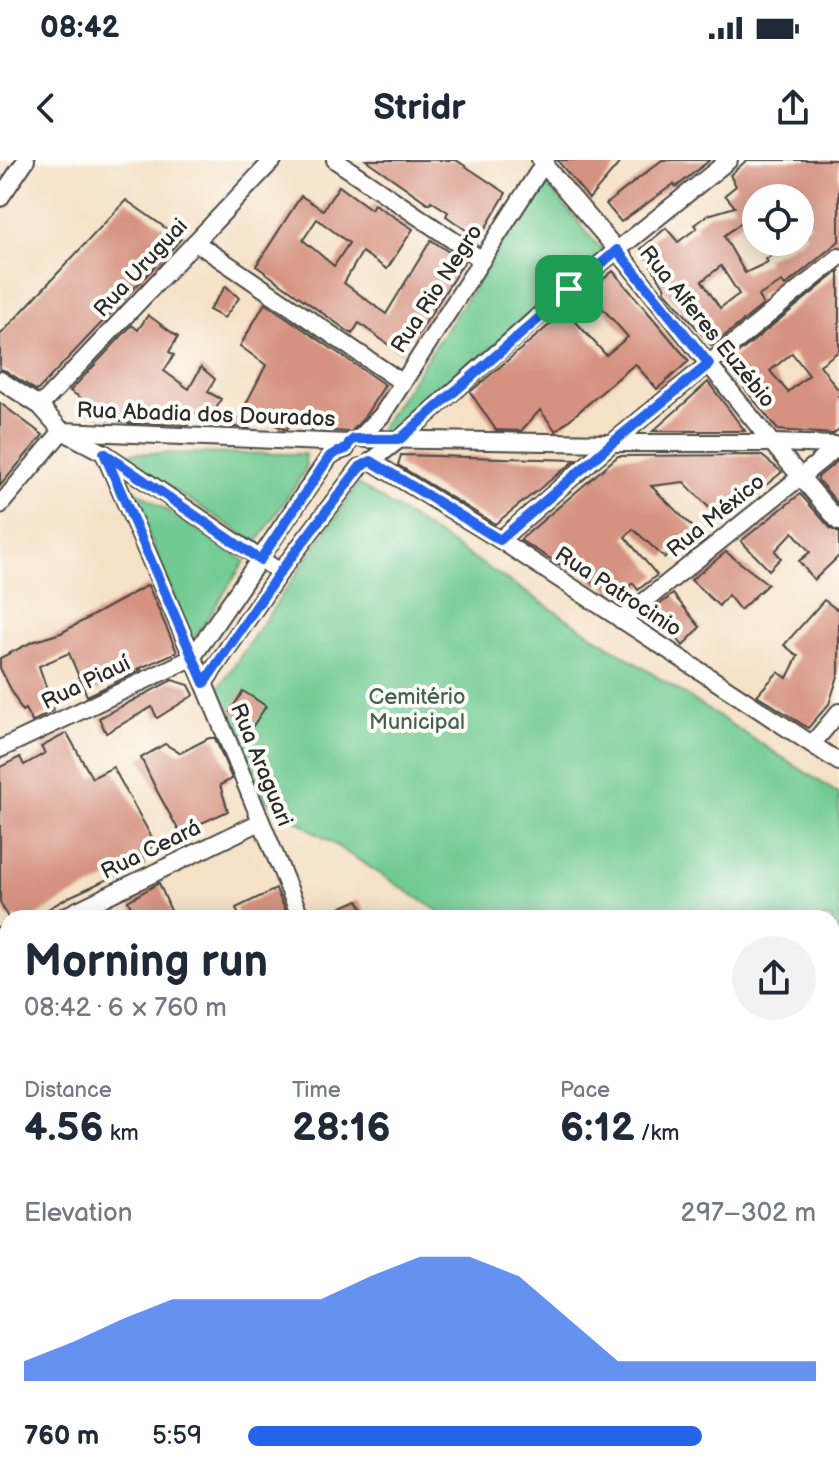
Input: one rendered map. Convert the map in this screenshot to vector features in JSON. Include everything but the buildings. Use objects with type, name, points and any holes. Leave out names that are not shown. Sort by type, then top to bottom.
[{"type":"street","points":[[0,198],[26,160]]},
{"type":"street","name":"Rua Uruguai","points":[[40,406],[273,160]]},
{"type":"street","points":[[335,160],[482,260]]},
{"type":"street","points":[[204,683],[280,572],[368,463],[400,439],[617,250],[729,160]]},
{"type":"street","name":"Rua Rio Negro","points":[[192,658],[330,456],[356,442],[382,415],[543,161]]},
{"type":"street","name":"Rua Alferes Euzébio","points":[[543,161],[839,522]]},
{"type":"street","points":[[195,242],[403,383]]},
{"type":"street","points":[[500,540],[612,443],[839,257]]},
{"type":"street","points":[[0,380],[40,406],[62,431],[104,453],[280,572]]},
{"type":"street","points":[[0,505],[62,431]]},
{"type":"street","name":"Rua Abadia dos Dourados","points":[[62,431],[356,442],[400,439],[839,446]]},
{"type":"street","points":[[356,442],[374,449],[368,463],[349,461],[346,456],[356,442]]},
{"type":"street","name":"Rua México","points":[[621,620],[839,446]]},
{"type":"street","name":"Rua Araguari","points":[[104,453],[298,910]]},
{"type":"street","name":"Rua Patrocinio","points":[[368,463],[500,540],[839,762]]},
{"type":"street","name":"Rua Piauí","points":[[0,749],[192,658]]},
{"type":"street","points":[[812,744],[839,712]]},
{"type":"street","name":"Rua Ceará","points":[[78,910],[260,822]]},
{"type":"green space","points":[[544,184],[605,254],[388,434],[383,433],[380,429]]},
{"type":"green space","points":[[116,453],[305,454],[306,469],[257,543]]},
{"type":"green space","name":"Cemitério Municipal","points":[[358,484],[839,794],[839,910],[437,910],[262,798],[218,689]]},
{"type":"green space","points":[[129,486],[245,561],[192,642]]},
{"type":"route","points":[[617,250],[709,364],[500,540],[371,461],[360,467],[280,572],[204,683],[104,453],[260,560],[330,456],[346,449],[354,439],[400,439],[569,289],[617,250]]}]
